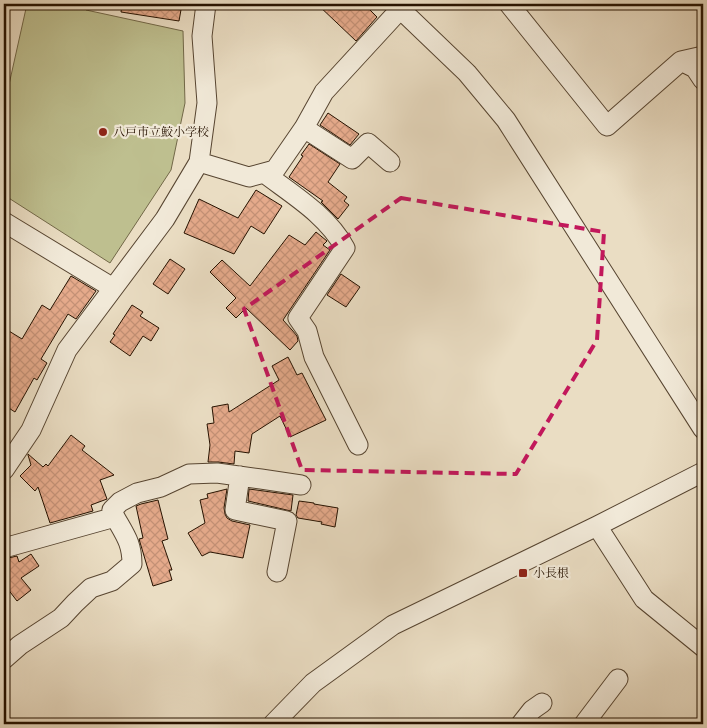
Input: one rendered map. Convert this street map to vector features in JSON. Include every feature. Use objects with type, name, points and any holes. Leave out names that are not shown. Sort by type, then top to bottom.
[{"type":"street","points":[[4,470],[31,430],[67,350],[164,219],[199,162],[207,102],[202,36],[206,4]]},
{"type":"street","points":[[509,4],[607,126],[681,61],[703,56]]},
{"type":"street","points":[[199,162],[249,177],[275,170],[304,128],[324,92],[400,5],[468,73],[506,120],[703,429]]},
{"type":"street","points":[[681,61],[695,68],[703,80]]},
{"type":"street","points":[[304,128],[352,159],[368,143],[390,162]]},
{"type":"street","points":[[264,173],[314,211],[340,238],[346,248],[298,318],[307,330],[314,357],[358,445]]},
{"type":"street","points":[[4,222],[112,288]]},
{"type":"street","points":[[273,724],[313,683],[393,625],[703,472]]},
{"type":"street","points":[[4,659],[20,645],[61,618],[91,588],[112,580],[132,564],[132,551],[128,539],[112,510],[120,502],[137,493],[161,487],[189,474],[217,473],[301,485]]},
{"type":"street","points":[[240,476],[235,510],[287,521],[278,572]]},
{"type":"street","points":[[4,548],[115,517]]},
{"type":"street","points":[[596,526],[644,599],[703,647]]},
{"type":"street","points":[[586,723],[618,679]]},
{"type":"street","points":[[521,724],[532,710],[542,703]]},
{"type":"highlighted area","points":[[401,198],[604,232],[597,340],[516,474],[302,470],[244,309]]},
{"type":"green space","name":"八戸市立鮫小学校","points":[[27,4],[86,4],[86,10],[183,31],[185,103],[171,170],[110,263],[4,195],[4,107]]},
{"type":"building","points":[[122,4],[182,4],[179,21],[121,12]]},
{"type":"building","points":[[317,4],[364,4],[377,17],[356,41]]},
{"type":"building","points":[[328,113],[359,134],[350,145],[320,125]]},
{"type":"building","points":[[309,144],[340,164],[328,182],[347,197],[344,201],[349,205],[338,219],[321,202],[323,201],[289,177]]},
{"type":"building","points":[[256,190],[282,206],[264,234],[251,226],[234,254],[184,233],[199,199],[238,218]]},
{"type":"building","points":[[316,232],[327,241],[323,245],[330,250],[283,320],[297,336],[298,341],[290,350],[246,308],[236,318],[226,308],[236,298],[210,272],[222,260],[250,286],[289,235],[305,245]]},
{"type":"building","points":[[170,259],[185,269],[168,294],[153,284]]},
{"type":"building","points":[[341,274],[360,287],[346,307],[327,295]]},
{"type":"building","points":[[71,276],[96,291],[76,319],[68,314],[41,359],[47,363],[37,380],[34,378],[15,412],[4,405],[4,379],[10,369],[4,366],[4,328],[22,339],[42,305],[50,310]]},
{"type":"building","points":[[132,305],[143,312],[140,316],[159,328],[151,341],[143,336],[130,356],[110,342],[115,335],[113,334]]},
{"type":"building","points":[[288,357],[297,375],[302,373],[326,420],[290,437],[280,416],[252,434],[249,453],[235,451],[234,464],[208,462],[210,445],[207,424],[214,423],[212,407],[228,404],[229,412],[279,380],[272,366]]},
{"type":"building","points":[[71,435],[85,446],[82,450],[114,475],[100,480],[107,499],[91,505],[93,511],[50,523],[38,487],[35,491],[20,476],[31,465],[28,454],[43,467],[46,464],[48,466]]},
{"type":"building","points":[[227,489],[224,508],[227,518],[250,525],[243,558],[210,552],[202,556],[188,533],[205,523],[200,500],[208,498],[207,494]]},
{"type":"building","points":[[249,489],[293,495],[291,511],[248,501]]},
{"type":"building","points":[[158,500],[168,539],[162,541],[172,570],[169,570],[172,580],[153,586],[139,539],[143,538],[136,506]]},
{"type":"building","points":[[299,501],[338,508],[335,527],[321,524],[322,522],[298,518],[296,515]]},
{"type":"building","points":[[31,554],[39,566],[21,578],[31,590],[17,601],[4,584],[4,559],[17,556],[19,562]]},
{"type":"place","name":"八戸市立鮫小学校","points":[[103,132]]},
{"type":"place","name":"小長根","points":[[523,573]]}]
